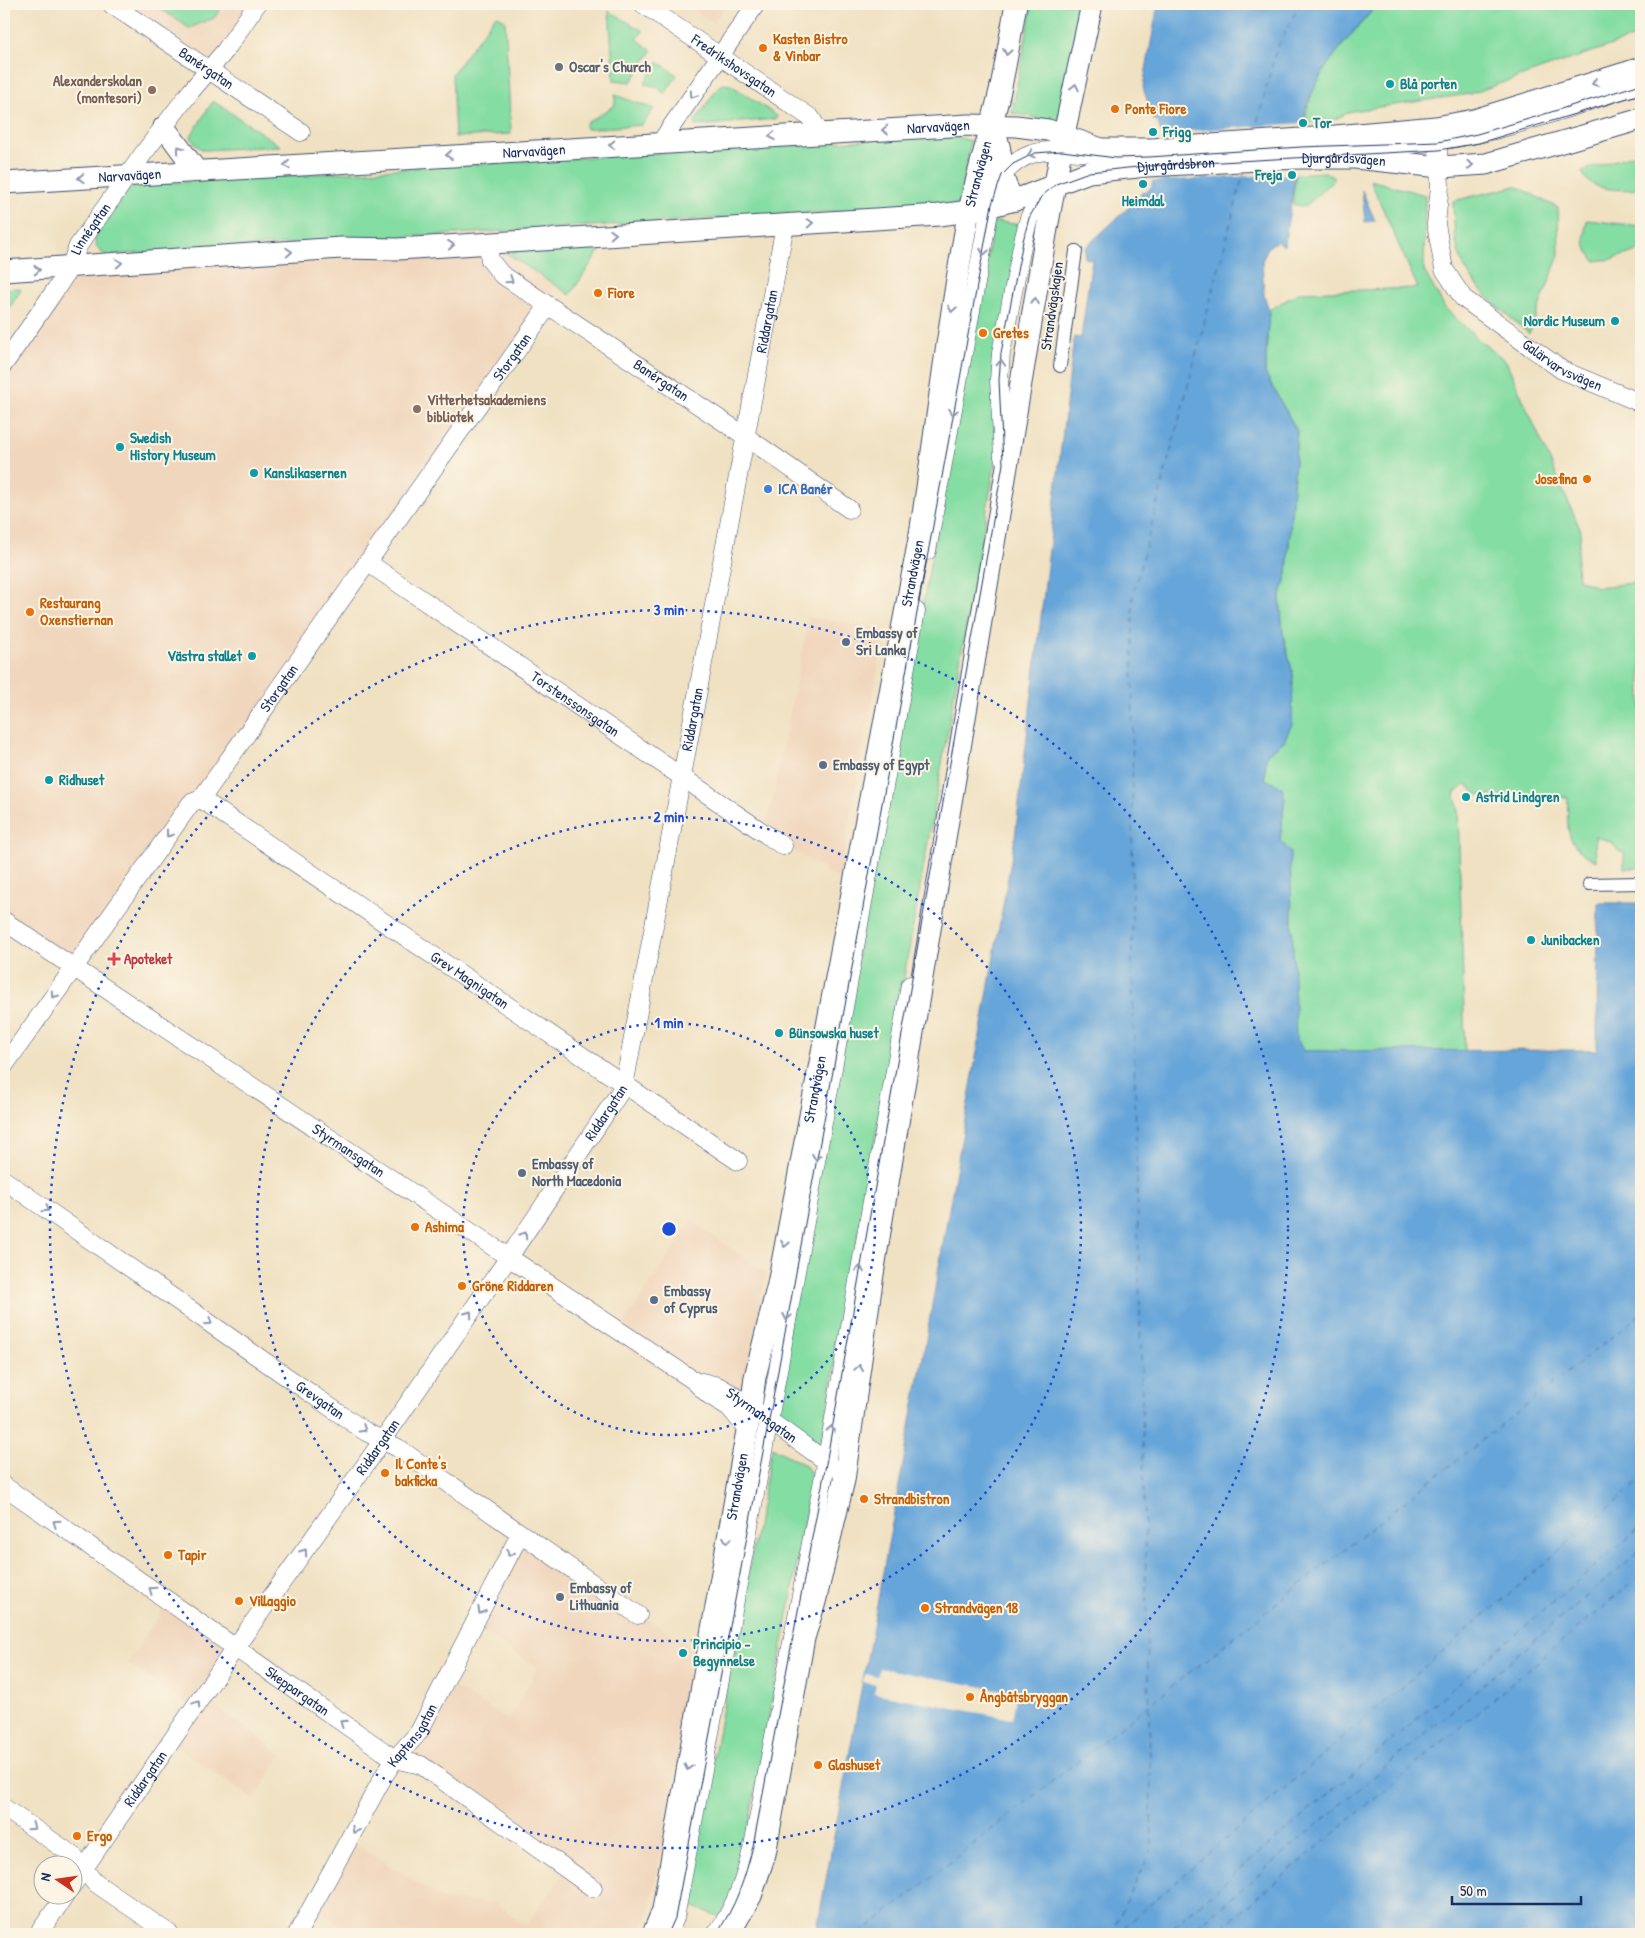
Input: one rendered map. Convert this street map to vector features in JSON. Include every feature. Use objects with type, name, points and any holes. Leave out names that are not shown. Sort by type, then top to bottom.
[{"type":"street","name":"Banérgatan","points":[[111,4],[301,132]]},
{"type":"street","name":"Linnégatan","points":[[4,364],[10,341],[70,266],[78,246],[164,127],[225,51],[257,4]]},
{"type":"street","name":"Fredrikshovsgatan","points":[[643,4],[721,55],[811,118],[820,133]]},
{"type":"street","points":[[660,143],[756,4]]},
{"type":"street","name":"Strandvägen","points":[[654,1934],[662,1910],[666,1888],[751,1408],[754,1377],[778,1284],[920,534],[934,448],[942,370],[970,211],[982,152],[992,125],[1002,85],[1016,4]]},
{"type":"street","points":[[804,1638],[815,1602],[844,1480],[873,1274],[1056,184],[1092,4]]},
{"type":"street","name":"Djurgårdsvägen","points":[[1438,147],[1474,120],[1641,68]]},
{"type":"street","name":"Djurgårdsvägen","points":[[1301,148],[1438,147],[1641,84]]},
{"type":"street","name":"Djurgårdsvägen","points":[[1301,148],[1355,158],[1498,138],[1641,94]]},
{"type":"street","name":"Djurgårdsvägen","points":[[1438,147],[1486,164],[1641,119]]},
{"type":"street","name":"Strandvägen","points":[[668,1934],[676,1911],[769,1420],[864,890],[996,188],[1000,150],[992,125]]},
{"type":"street","name":"Narvavägen","points":[[4,182],[820,133],[992,125],[1016,126],[1063,143]]},
{"type":"street","points":[[164,127],[196,170]]},
{"type":"street","points":[[4,271],[341,248],[398,249],[786,224],[864,221],[970,211],[996,188],[1018,159],[1063,143]]},
{"type":"street","name":"Djurgårdsbron","points":[[1063,143],[1149,157]]},
{"type":"street","name":"Galärvarvsvägen","points":[[1438,147],[1436,224],[1444,269],[1463,298],[1562,370],[1641,403]]},
{"type":"street","name":"Djurgårdsbron","points":[[1056,184],[1089,172],[1149,157],[1301,148]]},
{"type":"street","points":[[996,188],[1014,200],[1056,184]]},
{"type":"street","points":[[716,1934],[733,1908],[743,1886],[753,1846],[826,1461],[1003,464],[999,380],[1001,352],[1023,241],[1030,218],[1041,198],[1056,184]]},
{"type":"street","name":"Riddargatan","points":[[82,1873],[235,1648],[383,1440],[624,1086],[786,224]]},
{"type":"street","name":"Banérgatan","points":[[488,242],[490,260],[501,274],[745,436],[848,509]]},
{"type":"street","name":"Strandvägskajen","points":[[1060,366],[1076,251]]},
{"type":"street","name":"Storgatan","points":[[4,1066],[191,804],[201,799],[548,306]]},
{"type":"street","name":"Torstenssonsgatan","points":[[367,562],[783,846]]},
{"type":"street","name":"Grev Magnigatan","points":[[201,799],[738,1162]]},
{"type":"street","points":[[1589,884],[1641,882]]},
{"type":"street","name":"Styrmansgatan","points":[[4,921],[693,1380],[709,1395],[729,1407],[747,1429]]},
{"type":"street","name":"Grevgatan","points":[[4,1180],[366,1432],[398,1448],[638,1616]]},
{"type":"street","name":"Styrmansgatan","points":[[693,1380],[718,1386],[826,1461]]},
{"type":"street","points":[[729,1934],[751,1896],[765,1854],[804,1638],[807,1600],[832,1477],[831,1469],[826,1461]]},
{"type":"street","name":"Skeppargatan","points":[[4,1486],[395,1759],[421,1765],[593,1888]]},
{"type":"street","name":"Kaptensgatan","points":[[297,1934],[395,1759],[419,1732],[520,1534]]},
{"type":"street","points":[[4,1808],[74,1856],[94,1882],[170,1934]]},
{"type":"street","points":[[38,1934],[58,1906]]},
{"type":"shaded area","points":[[109,4],[260,4],[211,74]]},
{"type":"shaded area","points":[[685,4],[727,4],[713,23]]},
{"type":"shaded area","points":[[499,248],[556,285],[77,967],[4,918],[4,359],[57,281],[87,276]]},
{"type":"shaded area","points":[[809,617],[885,630],[838,879],[766,832]]},
{"type":"shaded area","points":[[692,1221],[767,1274],[737,1422],[614,1339]]},
{"type":"shaded area","points":[[522,1534],[696,1651],[650,1910],[637,1934],[355,1934],[314,1908],[351,1841],[446,1901],[495,1903],[527,1926],[566,1869],[400,1755],[447,1683],[509,1720],[538,1667],[475,1628]]},
{"type":"shaded area","points":[[166,1604],[236,1651],[203,1699],[282,1754],[254,1800],[173,1744],[196,1710],[128,1663]]},
{"type":"green space","points":[[154,4],[224,4],[214,18],[189,28]]},
{"type":"green space","points":[[1032,4],[1081,4],[1059,118],[1053,121],[1012,113]]},
{"type":"green space","points":[[1378,4],[1641,4],[1641,35],[1470,94],[1352,111],[1335,119],[1305,123],[1308,105],[1322,73]]},
{"type":"green space","points":[[609,11],[643,31],[637,39],[652,51],[631,82],[614,80]]},
{"type":"green space","points":[[496,15],[505,20],[511,134],[455,137],[452,74]]},
{"type":"green space","points":[[658,62],[677,75],[665,94],[655,86],[644,84]]},
{"type":"green space","points":[[724,84],[731,85],[777,116],[776,119],[695,126],[695,122],[718,87]]},
{"type":"green space","points":[[615,95],[654,109],[642,125],[586,129],[585,124],[615,105]]},
{"type":"green space","points":[[213,101],[281,146],[205,150],[200,148],[194,143],[191,136]]},
{"type":"green space","points":[[950,135],[971,141],[959,204],[105,255],[98,249],[95,242],[95,236],[129,189],[136,185]]},
{"type":"green space","points":[[1641,152],[1641,189],[1616,190],[1599,187],[1591,183],[1582,171]]},
{"type":"green space","points":[[1325,172],[1335,178],[1305,207],[1292,204],[1296,174]]},
{"type":"green space","points":[[1370,180],[1425,195],[1424,271],[1445,308],[1480,341],[1506,361],[1581,531],[1577,560],[1578,579],[1597,587],[1641,582],[1641,868],[1624,868],[1624,852],[1619,852],[1613,843],[1595,836],[1596,861],[1578,849],[1573,842],[1568,827],[1568,797],[1479,795],[1466,785],[1454,793],[1458,807],[1465,1051],[1303,1051],[1296,1037],[1280,840],[1285,798],[1265,779],[1266,755],[1284,741],[1293,675],[1283,634],[1280,597],[1287,574],[1297,431],[1265,373],[1269,310],[1300,292],[1418,288]]},
{"type":"green space","points":[[1516,186],[1558,208],[1559,255],[1529,334],[1494,304],[1471,278],[1461,261],[1454,227],[1453,201]]},
{"type":"green space","points":[[1587,220],[1641,226],[1641,250],[1612,259],[1595,261],[1588,251],[1585,242]]},
{"type":"green space","points":[[994,221],[1021,225],[997,453],[821,1445],[818,1445],[775,1415],[773,1411]]},
{"type":"green space","points":[[606,241],[570,295],[499,248]]},
{"type":"green space","points":[[18,288],[21,290],[4,316],[4,289]]},
{"type":"green space","points":[[772,1447],[805,1465],[812,1475],[792,1594],[738,1882],[720,1917],[686,1904]]},
{"type":"water","points":[[1158,4],[1378,4],[1337,52],[1312,93],[1306,108],[1284,246],[1277,241],[1268,247],[1262,261],[1264,295],[1269,310],[1265,373],[1297,431],[1287,574],[1280,597],[1283,634],[1293,675],[1292,724],[1284,741],[1266,755],[1265,779],[1282,787],[1285,798],[1280,840],[1290,852],[1296,1037],[1303,1051],[1597,1050],[1598,903],[1641,903],[1641,1934],[816,1934],[924,1351],[1015,838],[1074,337],[1081,338],[1092,259],[1084,258],[1086,247],[1140,197],[1141,193],[1147,192],[1152,186],[1161,133],[1158,122],[1153,120],[1143,87]]},
{"type":"water","points":[[1362,190],[1375,221],[1365,222]]},
{"type":"pier","points":[[1305,123],[1296,174],[1149,181],[1158,133]]},
{"type":"pier","points":[[879,1668],[1017,1693],[1012,1719],[874,1693],[876,1685],[863,1682],[865,1674],[877,1676]]},
{"type":"ferry route","points":[[1255,132],[1276,50],[1300,4]]},
{"type":"ferry route","points":[[1111,1934],[1152,1849],[1132,961],[1133,595],[1244,172]]},
{"type":"ferry route","points":[[860,1934],[1641,1314]]},
{"type":"ferry route","points":[[1116,1934],[1641,1480]]},
{"type":"ferry route","points":[[1165,1934],[1641,1527]]},
{"type":"ferry route","points":[[1189,1934],[1641,1550]]},
{"type":"ferry route","points":[[1214,1934],[1641,1575]]},
{"type":"tram line","points":[[668,1934],[675,1918],[769,1420],[992,204],[1002,175],[1013,164],[1035,153],[1062,151],[1116,158],[1301,147],[1438,142],[1477,134],[1641,84]]},
{"type":"tram line","points":[[716,1934],[739,1892],[753,1846],[824,1475],[1003,464],[999,380],[1001,353],[1029,218],[1041,197],[1056,184],[1089,172],[1147,166],[1439,150],[1479,143],[1641,94]]},
{"type":"place","name":"Kasten Bistro & Vinbar","points":[[763,48]]},
{"type":"place","name":"Oscar's Church","points":[[559,67]]},
{"type":"place","name":"Blå porten","points":[[1390,84]]},
{"type":"place","name":"Alexanderskolan (montesori)","points":[[152,90]]},
{"type":"place","name":"Ponte Fiore","points":[[1115,109]]},
{"type":"place","name":"Tor","points":[[1303,123]]},
{"type":"place","name":"Frigg","points":[[1153,132]]},
{"type":"place","name":"Freja","points":[[1292,175]]},
{"type":"place","name":"Heimdal","points":[[1143,184]]},
{"type":"place","name":"Fiore","points":[[598,293]]},
{"type":"place","name":"Nordic Museum","points":[[1615,321]]},
{"type":"place","name":"Gretes","points":[[983,333]]},
{"type":"place","name":"Vitterhetsakademiens bibliotek","points":[[417,409]]},
{"type":"place","name":"Swedish History Museum","points":[[120,447]]},
{"type":"place","name":"Kanslikasernen","points":[[254,473]]},
{"type":"place","name":"Josefina","points":[[1587,479]]},
{"type":"place","name":"ICA Banér","points":[[768,489]]},
{"type":"place","name":"Restaurang Oxenstiernan","points":[[30,612]]},
{"type":"place","name":"Embassy of Sri Lanka","points":[[846,642]]},
{"type":"place","name":"Västra stallet","points":[[252,656]]},
{"type":"place","name":"Embassy of Egypt","points":[[823,765]]},
{"type":"place","name":"Ridhuset","points":[[49,780]]},
{"type":"place","name":"Astrid Lindgren","points":[[1466,797]]},
{"type":"place","name":"Junibacken","points":[[1531,940]]},
{"type":"place","name":"Apoteket","points":[[114,959]]},
{"type":"place","name":"Bünsowska huset","points":[[779,1033]]},
{"type":"place","name":"Embassy of North Macedonia","points":[[522,1173]]},
{"type":"place","name":"Ashima","points":[[415,1227]]},
{"type":"place","name":"Gröne Riddaren","points":[[462,1286]]},
{"type":"place","name":"Embassy of Cyprus","points":[[654,1300]]},
{"type":"place","name":"Il Conte's bakficka","points":[[385,1473]]},
{"type":"place","name":"Strandbistron","points":[[864,1499]]},
{"type":"place","name":"Tapir","points":[[168,1555]]},
{"type":"place","name":"Embassy of Lithuania","points":[[560,1597]]},
{"type":"place","name":"Villaggio","points":[[239,1601]]},
{"type":"place","name":"Strandvägen 18","points":[[925,1608]]},
{"type":"place","name":"Principio - Begynnelse","points":[[683,1653]]},
{"type":"place","name":"Ångbåtsbryggan","points":[[970,1697]]},
{"type":"place","name":"Glashuset","points":[[818,1765]]},
{"type":"place","name":"Ergo","points":[[77,1836]]}]
